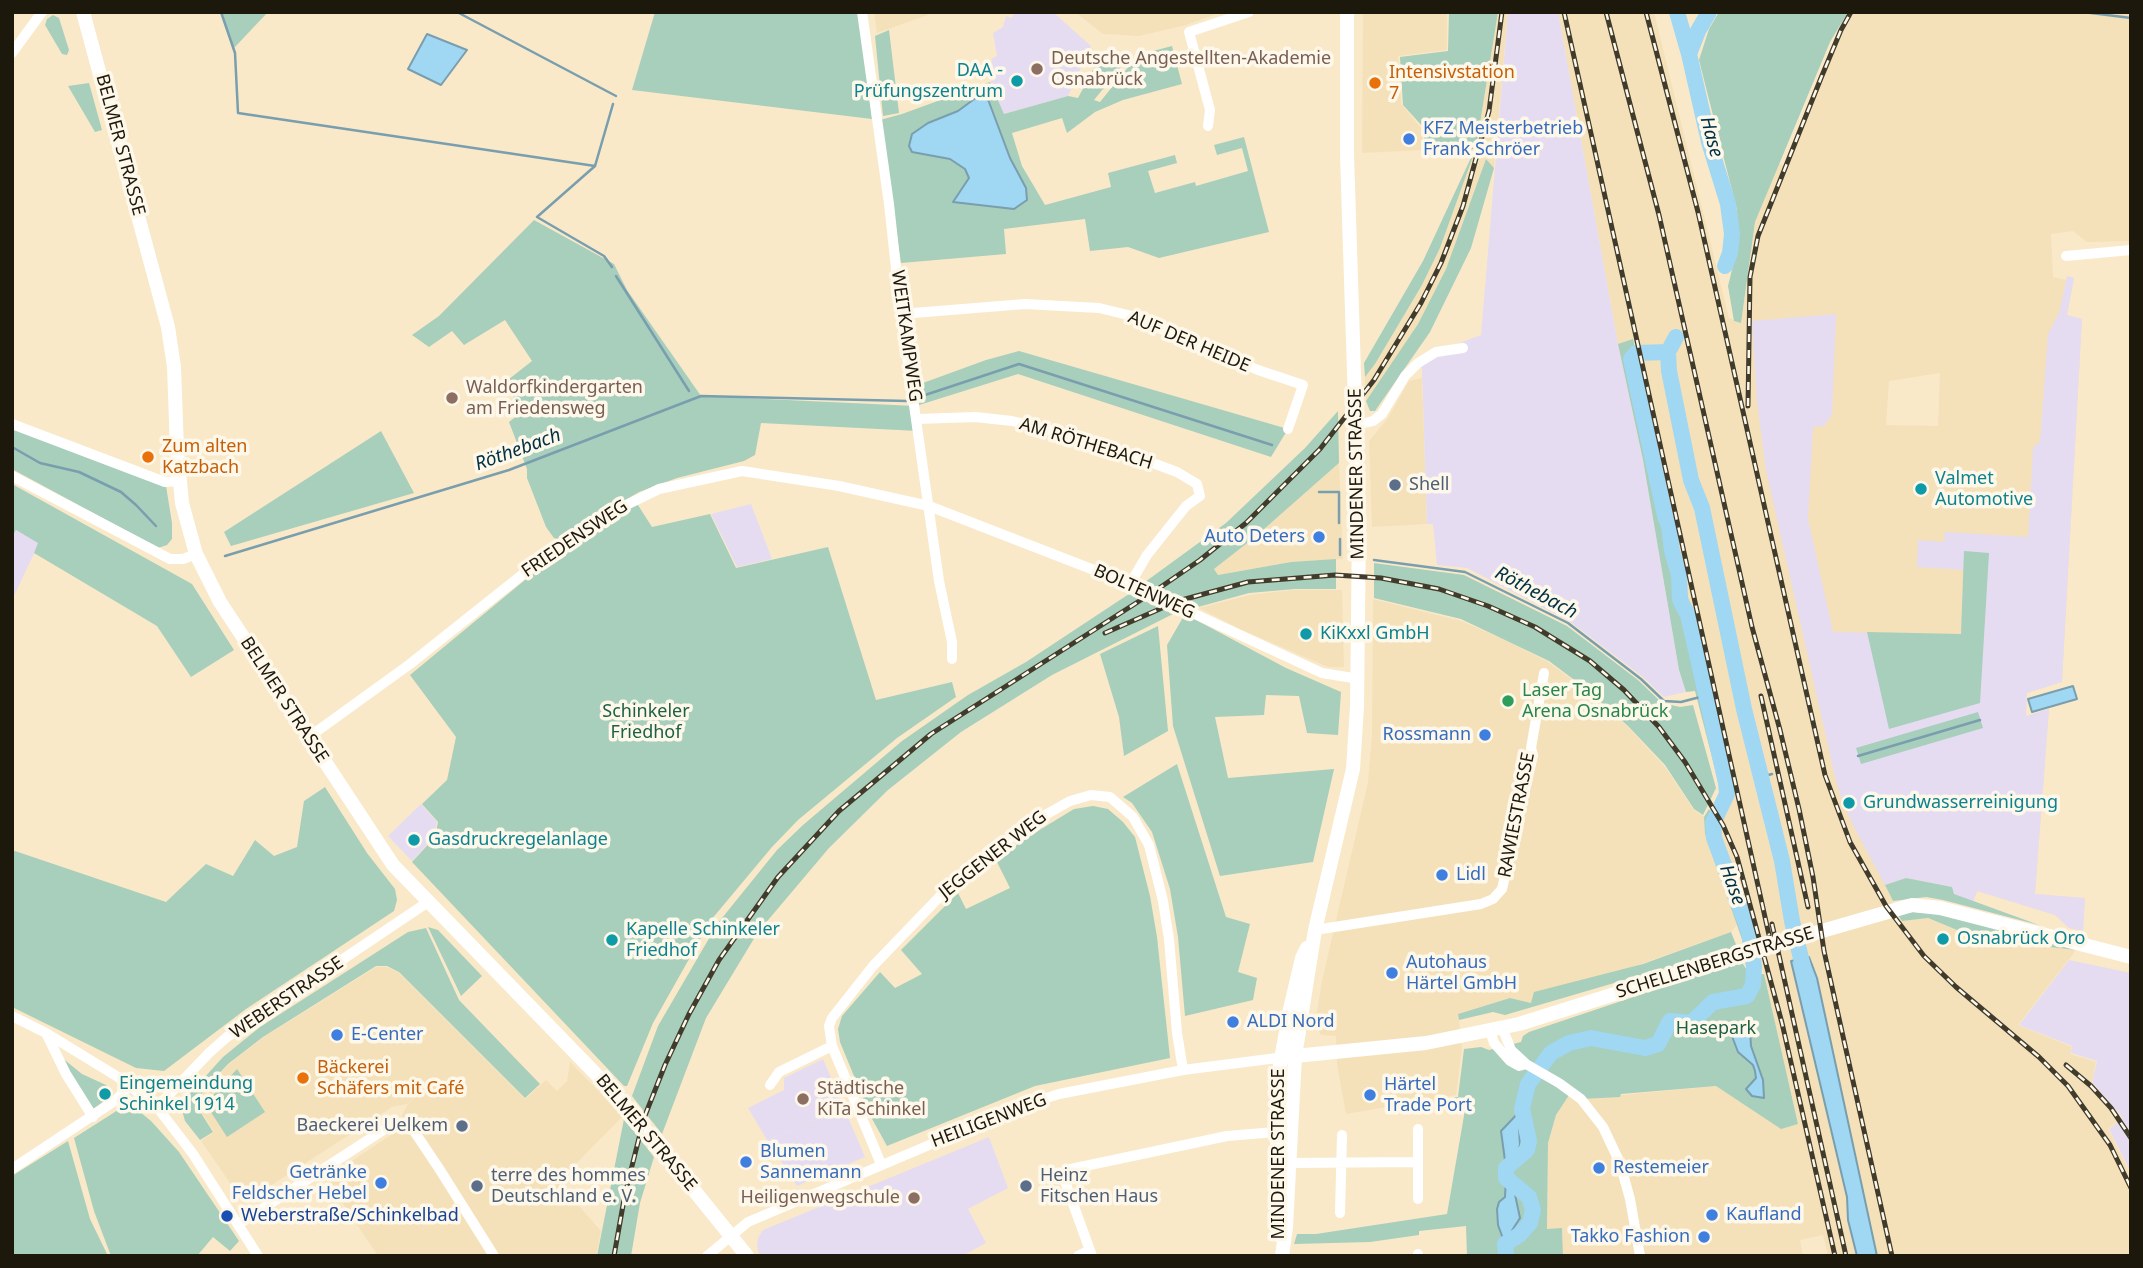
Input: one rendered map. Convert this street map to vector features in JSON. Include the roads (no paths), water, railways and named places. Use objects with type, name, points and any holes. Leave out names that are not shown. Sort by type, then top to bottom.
[{"type":"street","points":[[12,53],[42,12]]},
{"type":"street","name":"BELMER STRASSE","points":[[83,12],[168,327],[174,367],[179,481],[183,503],[196,554],[220,602],[383,851],[411,886],[628,1108],[747,1256]]},
{"type":"street","name":"WEITKAMPWEG","points":[[862,12],[889,204],[901,314],[939,581],[952,642],[952,659]]},
{"type":"street","points":[[1208,126],[1210,110],[1189,32],[1249,12]]},
{"type":"street","name":"MINDENER STRASSE","points":[[1281,1256],[1276,1140],[1277,1082],[1288,1057],[1353,769],[1359,679],[1356,425],[1347,155],[1347,12]]},
{"type":"street","points":[[2066,256],[2131,250]]},
{"type":"street","name":"AUF DER HEIDE","points":[[901,314],[1025,304],[1099,309],[1128,315],[1258,370],[1303,385],[1289,429]]},
{"type":"street","points":[[1356,425],[1373,421],[1382,414],[1405,376],[1418,363],[1436,352],[1463,348]]},
{"type":"street","name":"AM RÖTHEBACH","points":[[917,419],[975,417],[1012,421],[1104,445],[1177,472],[1198,484],[1200,496],[1186,506],[1147,555],[1130,584]]},
{"type":"street","points":[[12,424],[165,482],[179,481]]},
{"type":"street","name":"FRIEDENSWEG","points":[[309,737],[410,664],[552,551],[606,514],[659,489],[742,471],[839,486],[929,506]]},
{"type":"street","points":[[12,476],[170,559],[183,559],[196,554]]},
{"type":"street","name":"BOLTENWEG","points":[[929,506],[1130,584],[1322,673],[1359,679]]},
{"type":"street","name":"RAWIESTRASSE","points":[[1315,930],[1481,904],[1493,899],[1503,889],[1533,755],[1531,748],[1544,673]]},
{"type":"street","name":"JEGGENER WEG","points":[[881,1164],[832,1046],[829,1026],[837,1011],[873,965],[929,906],[1022,828],[1070,801],[1091,795],[1110,797],[1133,817],[1149,845],[1161,890],[1169,939],[1183,1070]]},
{"type":"street","name":"WEBERSTRASSE","points":[[158,1107],[227,1037],[428,902]]},
{"type":"street","name":"SCHELLENBERGSTRASSE","points":[[1288,1057],[1413,1045],[1496,1029],[1896,908],[1925,905],[1940,908],[2131,957]]},
{"type":"street","points":[[12,1016],[46,1033],[130,1085],[158,1107],[239,1224],[256,1255]]},
{"type":"street","points":[[1496,1029],[1494,1043],[1510,1061],[1519,1066],[1526,1064],[1581,1099],[1603,1127],[1620,1163],[1630,1199],[1640,1256]]},
{"type":"street","points":[[46,1033],[66,1074],[93,1117]]},
{"type":"street","points":[[770,1085],[779,1072],[832,1046]]},
{"type":"street","name":"MINDENER STRASSE","points":[[1281,1256],[1286,1227],[1289,1163],[1288,1057]]},
{"type":"street","name":"HEILIGENWEG","points":[[707,1256],[748,1222],[1021,1106],[1059,1094],[1183,1070],[1288,1057]]},
{"type":"street","points":[[12,1169],[116,1101],[130,1085]]},
{"type":"street","points":[[239,1224],[391,1125],[404,1123],[414,1132],[440,1170],[494,1256]]},
{"type":"street","points":[[1418,1129],[1418,1199]]},
{"type":"street","points":[[1340,1213],[1342,1135]]},
{"type":"street","points":[[1078,1256],[1091,1253],[1063,1177],[1066,1170],[1227,1136],[1276,1140],[1283,1159],[1289,1163],[1418,1163]]},
{"type":"water","points":[[427,34],[467,50],[441,85],[408,69]]},
{"type":"water","points":[[981,94],[986,94],[1010,158],[1026,188],[1027,200],[1014,209],[953,202],[969,178],[965,169],[950,159],[912,152],[909,146],[912,134],[928,123],[958,111]]},
{"type":"water","points":[[2073,686],[2077,699],[2032,712],[2028,699]]},
{"type":"water","points":[[1809,957],[1817,978],[1877,1256],[1857,1256],[1848,1220],[1847,1197],[1791,961]]},
{"type":"water","points":[[1747,1025],[1750,1030],[1751,1046],[1763,1080],[1764,1098],[1752,1096],[1746,1089],[1756,1078],[1755,1071],[1753,1065],[1738,1052],[1730,1031],[1733,1026]]},
{"type":"water","points":[[1522,1109],[1524,1118],[1519,1129],[1520,1145],[1514,1161],[1506,1168],[1501,1131]]},
{"type":"water","points":[[1506,1178],[1513,1185],[1520,1218],[1511,1232],[1511,1240],[1505,1244],[1498,1225],[1497,1209],[1499,1202],[1505,1197]]},
{"type":"waterway","points":[[221,12],[235,53],[238,113],[595,166],[537,217],[604,256],[612,267]]},
{"type":"waterway","points":[[457,12],[616,96]]},
{"type":"waterway","points":[[1677,12],[1689,54]]},
{"type":"waterway","name":"Hase","points":[[1709,12],[1689,54],[1709,142],[1728,204],[1732,234],[1730,253],[1725,266]]},
{"type":"waterway","points":[[2083,12],[2131,18]]},
{"type":"waterway","points":[[595,166],[613,104]]},
{"type":"waterway","points":[[616,276],[689,391]]},
{"type":"waterway","name":"Hase","points":[[1676,337],[1668,352],[1669,371],[1691,480],[1702,508],[1744,709],[1782,861],[1792,921],[1806,979]]},
{"type":"waterway","name":"Hase","points":[[1506,1256],[1505,1244],[1519,1235],[1530,1223],[1533,1210],[1529,1197],[1506,1178],[1506,1168],[1527,1150],[1529,1141],[1522,1109],[1528,1084],[1551,1053],[1569,1043],[1591,1038],[1645,1048],[1658,1044],[1670,1021],[1691,1023],[1713,1002],[1747,996],[1753,985],[1754,967],[1749,932],[1714,838],[1713,823],[1727,794],[1726,783],[1688,615],[1680,600],[1679,575],[1631,359],[1636,353],[1668,352]]},
{"type":"waterway","name":"Röthebach","points":[[922,396],[1019,364],[1272,445]]},
{"type":"waterway","name":"Röthebach","points":[[225,556],[509,470],[701,396],[907,401]]},
{"type":"waterway","points":[[12,447],[40,463],[79,472],[121,492],[156,526]]},
{"type":"waterway","name":"Röthebach","points":[[1319,492],[1339,492],[1339,523]]},
{"type":"waterway","name":"Röthebach","points":[[1340,539],[1340,555]]},
{"type":"waterway","name":"Röthebach","points":[[1374,560],[1465,572],[1568,623],[1641,679],[1664,701],[1681,702],[1704,696]]},
{"type":"waterway","points":[[1858,756],[1980,720]]},
{"type":"waterway","points":[[1761,777],[1772,774]]},
{"type":"railway","points":[[614,1256],[625,1194],[644,1118],[665,1065],[719,960],[778,877],[839,811],[931,734],[1155,591],[1200,560],[1246,523],[1320,449],[1374,380],[1421,303],[1441,263],[1463,206],[1489,111],[1502,12]]},
{"type":"railway","points":[[1564,12],[1769,935]]},
{"type":"railway","points":[[1606,12],[1659,215],[1752,627],[1799,809],[1824,951],[1892,1256]]},
{"type":"railway","points":[[1646,12],[1698,212],[1825,775],[1850,842],[1886,906],[1924,956],[2068,1086],[2110,1145],[2131,1188]]},
{"type":"railway","points":[[1748,406],[1750,277],[1758,236],[1821,78],[1851,12]]},
{"type":"railway","points":[[1105,633],[1178,601],[1248,582],[1335,575],[1381,578],[1439,589],[1488,606],[1535,627],[1590,661],[1624,690],[1659,727],[1685,762],[1723,825],[1737,857],[1782,1023],[1835,1256]]},
{"type":"railway","points":[[1761,696],[1808,907]]},
{"type":"railway","points":[[1772,924],[1846,1256]]},
{"type":"railway","points":[[2066,1065],[2111,1108],[2131,1138]]},
{"type":"place","name":"Deutsche Angestellten-Akademie Osnabrück","points":[[1037,69]]},
{"type":"place","name":"DAA - Prüfungszentrum","points":[[1017,81]]},
{"type":"place","name":"Intensivstation 7","points":[[1375,83]]},
{"type":"place","name":"KFZ Meisterbetrieb Frank Schröer","points":[[1409,139]]},
{"type":"place","name":"Waldorfkindergarten am Friedensweg","points":[[452,398]]},
{"type":"place","name":"Zum alten Katzbach","points":[[148,457]]},
{"type":"place","name":"Shell","points":[[1395,485]]},
{"type":"place","name":"Valmet Automotive","points":[[1921,489]]},
{"type":"place","name":"Auto Deters","points":[[1319,537]]},
{"type":"place","name":"KiKxxl GmbH","points":[[1306,634]]},
{"type":"place","name":"Laser Tag Arena Osnabrück","points":[[1508,701]]},
{"type":"place","name":"Rossmann","points":[[1485,735]]},
{"type":"place","name":"Grundwasserreinigung","points":[[1849,803]]},
{"type":"place","name":"Gasdruckregelanlage","points":[[414,840]]},
{"type":"place","name":"Lidl","points":[[1442,875]]},
{"type":"place","name":"Osnabrück Oro","points":[[1943,939]]},
{"type":"place","name":"Kapelle Schinkeler Friedhof","points":[[612,940]]},
{"type":"place","name":"Autohaus Härtel GmbH","points":[[1392,973]]},
{"type":"place","name":"ALDI Nord","points":[[1233,1022]]},
{"type":"place","name":"E-Center","points":[[337,1035]]},
{"type":"place","name":"Bäckerei Schäfers mit Café","points":[[303,1078]]},
{"type":"place","name":"Eingemeindung Schinkel 1914","points":[[105,1094]]},
{"type":"place","name":"Härtel Trade Port","points":[[1370,1095]]},
{"type":"place","name":"Städtische KiTa Schinkel","points":[[803,1099]]},
{"type":"place","name":"Baeckerei Uelkem","points":[[462,1126]]},
{"type":"place","name":"Blumen Sannemann","points":[[746,1162]]},
{"type":"place","name":"Restemeier","points":[[1599,1168]]},
{"type":"place","name":"Getränke Feldscher Hebel","points":[[381,1183]]},
{"type":"place","name":"terre des hommes Deutschland e. V.","points":[[477,1186]]},
{"type":"place","name":"Heinz Fitschen Haus","points":[[1026,1186]]},
{"type":"place","name":"Heiligenwegschule","points":[[914,1198]]},
{"type":"place","name":"Kaufland","points":[[1712,1215]]},
{"type":"place","name":"Weberstraße/Schinkelbad","points":[[227,1216]]},
{"type":"place","name":"Takko Fashion","points":[[1704,1237]]},
{"type":"park label","name":"Schinkeler Friedhof","points":[[646,722]]},
{"type":"park label","name":"Hasepark","points":[[1716,1029]]}]
